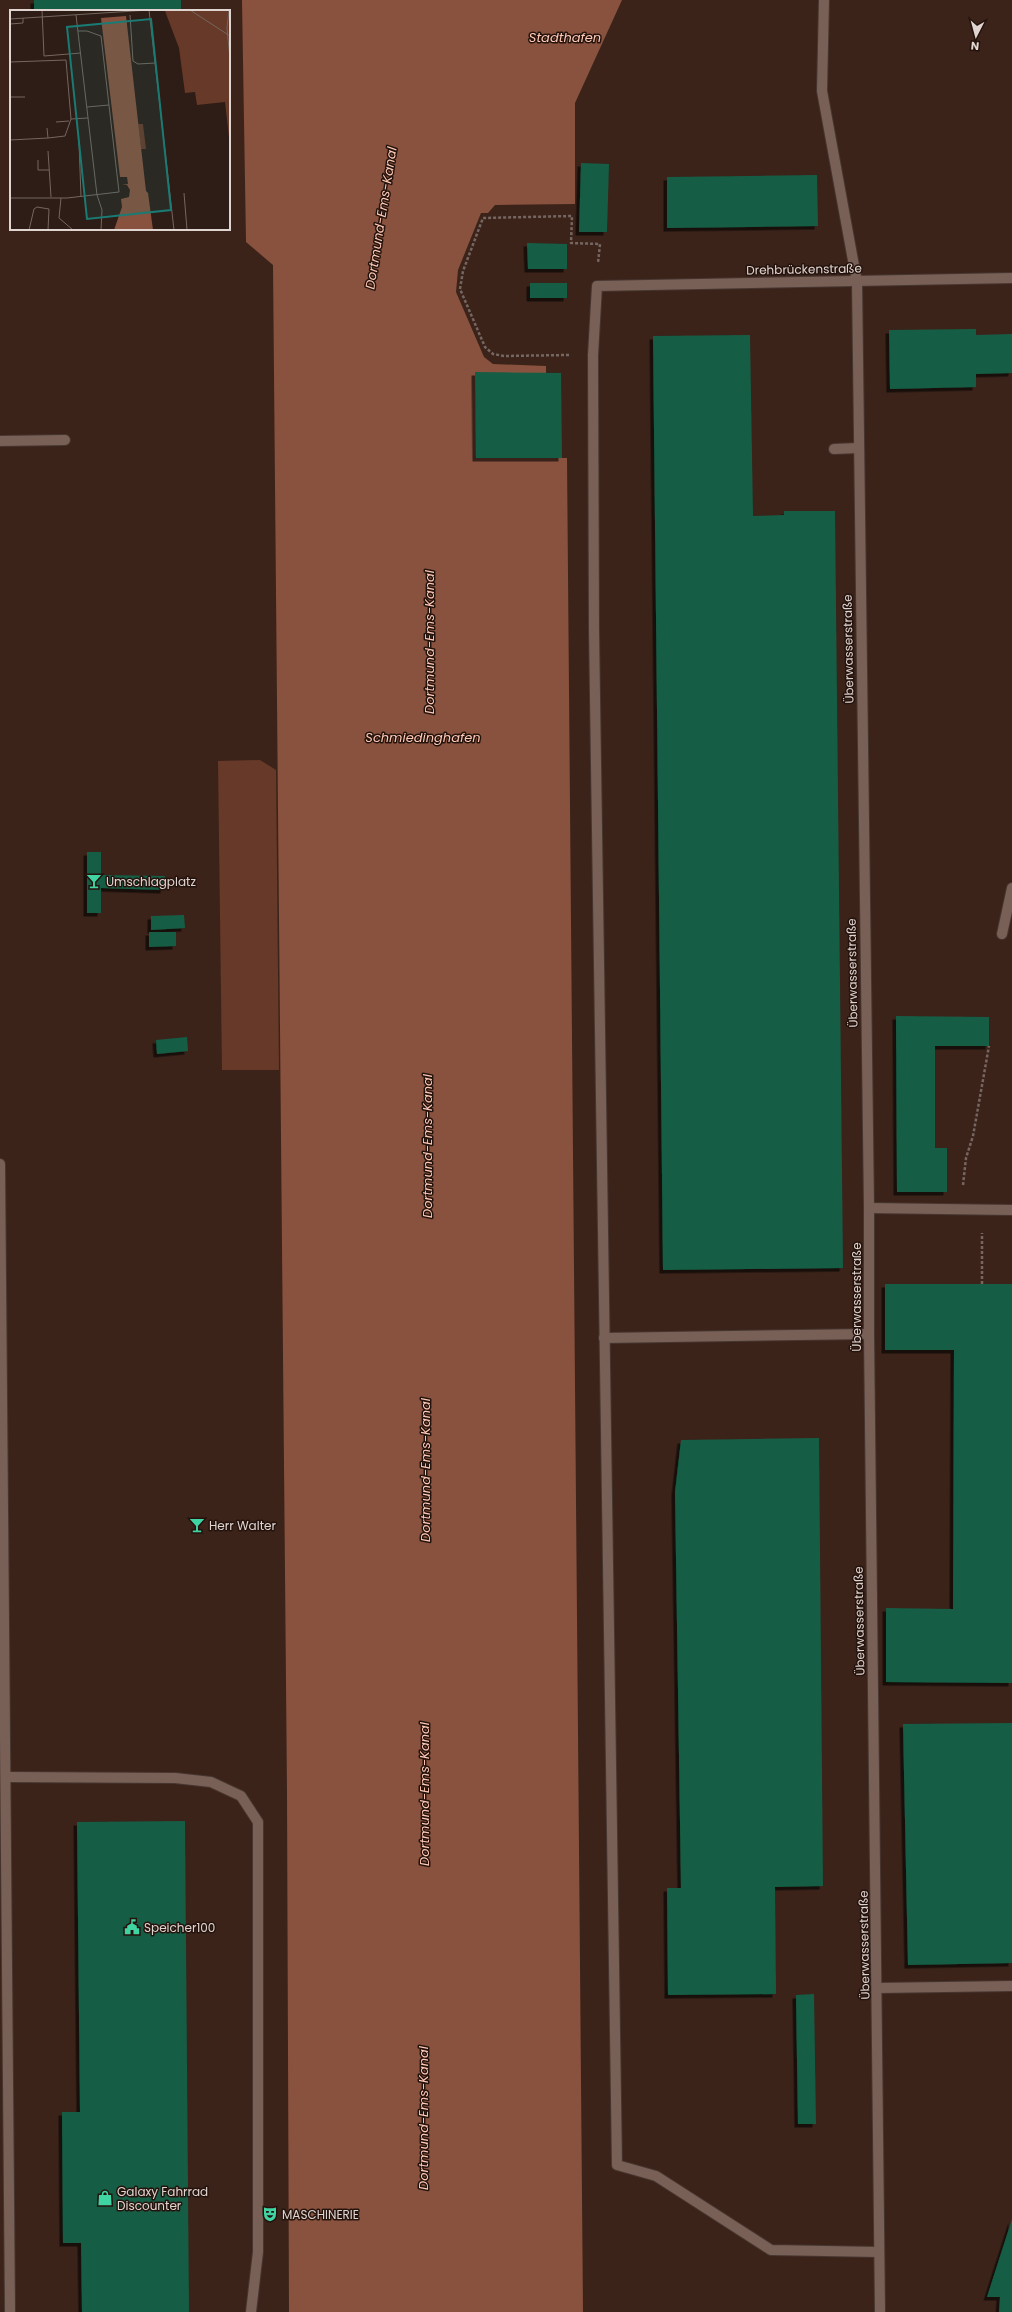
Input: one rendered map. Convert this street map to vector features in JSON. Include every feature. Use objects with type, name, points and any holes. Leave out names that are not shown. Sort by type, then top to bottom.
[{"type":"street","name":"Überwasserstraße","points":[[824,0],[822,92],[857,282],[869,1208],[869,1334],[880,2312]]},
{"type":"street","name":"Drehbrückenstraße","points":[[597,286],[1012,278]]},
{"type":"street","points":[[597,286],[593,355],[594,630],[617,2164],[656,2176],[771,2250],[879,2252]]},
{"type":"street","points":[[0,441],[65,440]]},
{"type":"street","points":[[834,449],[858,448]]},
{"type":"street","points":[[1002,934],[1012,888]]},
{"type":"street","points":[[0,1164],[10,2312]]},
{"type":"street","points":[[869,1208],[1012,1210]]},
{"type":"street","points":[[604,1338],[869,1334]]},
{"type":"street","points":[[6,1777],[175,1778],[212,1782],[241,1796],[258,1822],[258,2252],[251,2312]]},
{"type":"street","points":[[877,1988],[1012,1986]]},
{"type":"path","points":[[593,355],[504,356],[493,354],[485,347],[460,289],[460,281],[483,218],[572,216],[571,243],[600,244],[597,286]]},
{"type":"path","points":[[962,1190],[966,1158],[973,1136],[989,1046]]},
{"type":"path","points":[[976,1230],[982,1231],[982,1284]]},
{"type":"shaded area","points":[[0,0],[1012,0],[1012,2312],[0,2312]]},
{"type":"shaded area","points":[[260,760],[276,770],[279,1070],[222,1070],[218,761]]},
{"type":"water","name":"Schmiedinghafen","points":[[242,0],[622,0],[575,103],[575,204],[495,205],[488,213],[481,213],[458,270],[456,292],[484,357],[493,364],[546,366],[546,373],[475,373],[476,458],[567,458],[583,2312],[289,2312],[287,1791],[273,265],[246,242]]},
{"type":"building","points":[[34,0],[181,0],[181,10],[34,10]]},
{"type":"building","points":[[581,163],[609,164],[607,232],[579,232]]},
{"type":"building","points":[[817,175],[818,226],[667,228],[667,177]]},
{"type":"building","points":[[527,243],[567,244],[567,269],[528,269]]},
{"type":"building","points":[[530,283],[567,283],[567,298],[530,298]]},
{"type":"building","points":[[976,329],[976,335],[1012,334],[1012,373],[976,374],[976,387],[890,389],[889,330]]},
{"type":"building","points":[[750,335],[753,516],[784,515],[784,511],[835,511],[843,1268],[663,1270],[653,336]]},
{"type":"building","points":[[475,372],[561,373],[562,458],[476,458]]},
{"type":"building","points":[[87,852],[101,852],[101,875],[165,876],[164,890],[101,888],[101,913],[87,913]]},
{"type":"building","points":[[184,915],[185,928],[151,930],[151,916]]},
{"type":"building","points":[[149,932],[176,932],[176,946],[149,947]]},
{"type":"building","points":[[896,1016],[989,1017],[989,1046],[935,1046],[935,1148],[947,1148],[947,1192],[897,1192]]},
{"type":"building","points":[[187,1037],[188,1051],[157,1054],[156,1040]]},
{"type":"building","points":[[885,1284],[1012,1284],[1012,1683],[886,1682],[886,1608],[953,1609],[954,1350],[885,1350]]},
{"type":"building","points":[[819,1438],[823,1886],[775,1887],[776,1994],[668,1995],[667,1888],[681,1888],[675,1492],[681,1440]]},
{"type":"building","points":[[1012,1723],[1012,1963],[908,1965],[903,1724]]},
{"type":"building","points":[[185,1821],[189,2312],[82,2312],[81,2243],[63,2243],[62,2112],[80,2112],[77,1822]]},
{"type":"building","points":[[814,1994],[816,2124],[798,2124],[796,1995]]},
{"type":"building","points":[[1012,2219],[1012,2312],[999,2312],[1000,2297],[987,2297]]},
{"type":"place","name":"Umschlagplatz","points":[[94,881]]},
{"type":"place","name":"Herr Walter","points":[[197,1525]]},
{"type":"place","name":"Speicher100","points":[[132,1927]]},
{"type":"place","name":"Galaxy Fahrrad Discounter","points":[[105,2198]]},
{"type":"place","name":"MASCHINERIE","points":[[270,2214]]},
{"type":"water label","name":"Stadthafen","points":[[565,37]]},
{"type":"water label","name":"Dortmund-Ems-Kanal","points":[[381,218]]},
{"type":"water label","name":"Dortmund-Ems-Kanal","points":[[429,642]]},
{"type":"water label","name":"Dortmund-Ems-Kanal","points":[[427,1146]]},
{"type":"water label","name":"Dortmund-Ems-Kanal","points":[[425,1470]]},
{"type":"water label","name":"Dortmund-Ems-Kanal","points":[[424,1794]]},
{"type":"water label","name":"Dortmund-Ems-Kanal","points":[[423,2118]]}]
